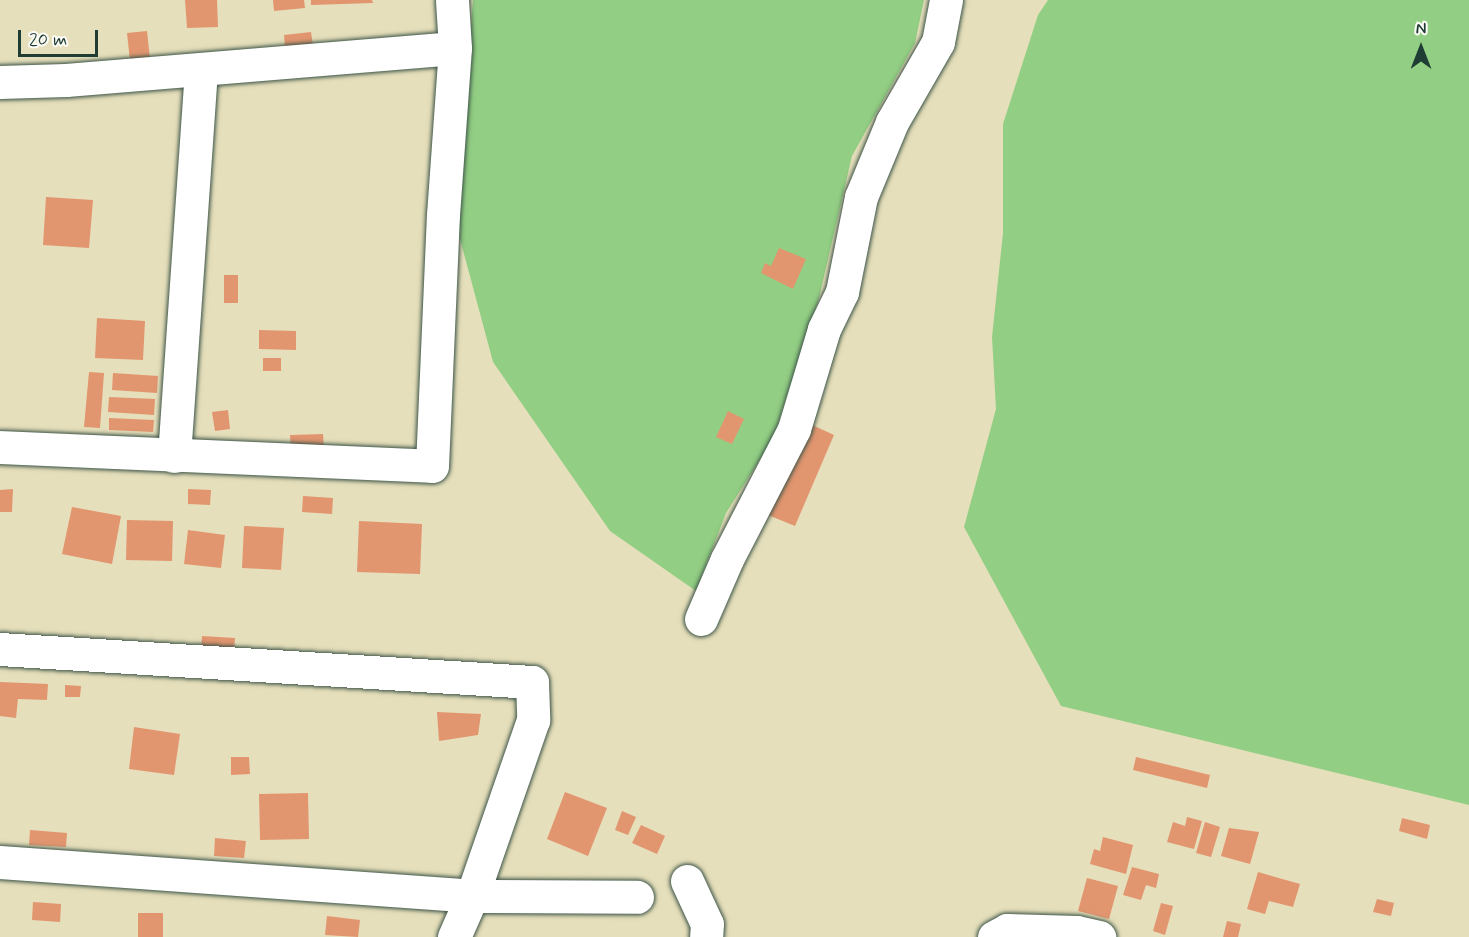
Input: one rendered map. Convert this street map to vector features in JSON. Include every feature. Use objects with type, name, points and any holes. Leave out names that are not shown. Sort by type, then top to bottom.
[{"type":"street","points":[[0,447],[432,466],[443,215],[455,48],[452,0]]},
{"type":"street","points":[[701,619],[727,559],[794,429],[824,329],[842,292],[861,197],[891,122],[938,42],[946,0]]},
{"type":"street","points":[[0,82],[66,80],[201,70],[455,48]]},
{"type":"street","points":[[174,456],[201,70]]},
{"type":"street","points":[[0,649],[531,681],[533,720],[472,896],[454,937]]},
{"type":"street","points":[[0,862],[472,896],[637,897]]},
{"type":"street","points":[[687,881],[707,924],[706,937]]},
{"type":"street","points":[[994,937],[1007,930],[1077,932],[1099,937]]},
{"type":"green space","points":[[473,0],[924,0],[915,43],[852,156],[819,298],[773,439],[726,513],[696,591],[610,531],[493,362],[456,224]]},
{"type":"green space","points":[[1048,0],[1469,0],[1469,805],[1061,706],[964,527],[996,409],[992,337],[1003,233],[1003,124],[1038,15]]},
{"type":"building","points":[[185,0],[217,0],[218,27],[187,28]]},
{"type":"building","points":[[273,0],[304,0],[305,8],[274,11]]},
{"type":"building","points":[[311,0],[372,0],[373,3],[311,5]]},
{"type":"building","points":[[147,31],[150,59],[130,61],[127,33]]},
{"type":"building","points":[[311,32],[313,45],[285,48],[284,35]]},
{"type":"building","points":[[46,197],[93,200],[89,248],[43,245]]},
{"type":"building","points":[[779,248],[806,259],[793,289],[761,273],[765,263],[771,266]]},
{"type":"building","points":[[224,275],[238,275],[238,303],[224,303]]},
{"type":"building","points":[[97,318],[145,321],[143,360],[95,358]]},
{"type":"building","points":[[259,330],[296,331],[296,350],[259,349]]},
{"type":"building","points":[[263,358],[281,358],[281,371],[263,371]]},
{"type":"building","points":[[89,372],[104,373],[100,428],[84,427]]},
{"type":"building","points":[[113,373],[158,376],[157,393],[112,390]]},
{"type":"building","points":[[109,397],[155,399],[154,415],[108,412]]},
{"type":"building","points":[[228,410],[230,429],[215,431],[212,412]]},
{"type":"building","points":[[728,411],[744,419],[732,444],[716,437]]},
{"type":"building","points":[[109,418],[154,420],[153,432],[109,430]]},
{"type":"building","points":[[808,423],[834,435],[795,526],[768,515]]},
{"type":"building","points":[[323,434],[324,449],[291,451],[290,435]]},
{"type":"building","points":[[13,489],[12,512],[0,512],[0,490]]},
{"type":"building","points":[[188,489],[211,490],[210,505],[188,504]]},
{"type":"building","points":[[303,496],[333,498],[332,514],[302,512]]},
{"type":"building","points":[[72,507],[121,516],[112,564],[62,554]]},
{"type":"building","points":[[127,520],[173,521],[172,561],[126,560]]},
{"type":"building","points":[[359,521],[422,524],[420,574],[357,572]]},
{"type":"building","points":[[244,526],[284,528],[281,570],[242,568]]},
{"type":"building","points":[[188,530],[225,535],[221,568],[184,564]]},
{"type":"building","points":[[202,636],[235,638],[234,651],[201,650]]},
{"type":"building","points":[[0,682],[48,684],[47,700],[18,699],[16,718],[0,716]]},
{"type":"building","points":[[65,685],[81,686],[80,697],[65,697]]},
{"type":"building","points":[[437,712],[481,714],[478,735],[439,741]]},
{"type":"building","points":[[134,727],[180,734],[174,775],[129,769]]},
{"type":"building","points":[[231,757],[249,757],[250,774],[231,775]]},
{"type":"building","points":[[1136,757],[1210,775],[1207,788],[1133,770]]},
{"type":"building","points":[[565,792],[607,808],[588,856],[547,839]]},
{"type":"building","points":[[308,793],[309,839],[260,840],[259,794]]},
{"type":"building","points":[[622,811],[636,817],[628,835],[615,830]]},
{"type":"building","points":[[1187,817],[1202,821],[1194,849],[1167,842],[1173,822],[1185,826]]},
{"type":"building","points":[[1402,818],[1430,825],[1427,839],[1399,831]]},
{"type":"building","points":[[1205,822],[1220,827],[1211,857],[1196,853]]},
{"type":"building","points":[[641,825],[665,836],[657,854],[632,843]]},
{"type":"building","points":[[1229,828],[1259,832],[1250,864],[1221,856]]},
{"type":"building","points":[[30,830],[67,833],[66,847],[29,845]]},
{"type":"building","points":[[1103,837],[1133,845],[1126,874],[1090,864],[1094,849],[1100,851]]},
{"type":"building","points":[[215,838],[246,841],[244,858],[214,856]]},
{"type":"building","points":[[1132,867],[1159,874],[1156,888],[1146,885],[1141,900],[1123,895]]},
{"type":"building","points":[[1258,872],[1300,884],[1293,907],[1269,901],[1265,914],[1247,909]]},
{"type":"building","points":[[1087,878],[1118,886],[1109,919],[1078,911]]},
{"type":"building","points":[[1377,899],[1394,903],[1391,916],[1373,912]]},
{"type":"building","points":[[33,902],[61,904],[60,922],[32,920]]},
{"type":"building","points":[[1161,903],[1173,906],[1165,935],[1153,931]]},
{"type":"building","points":[[138,913],[163,913],[163,937],[138,937]]},
{"type":"building","points":[[327,916],[360,920],[358,937],[325,935]]},
{"type":"building","points":[[1227,921],[1241,924],[1238,937],[1223,937]]}]
